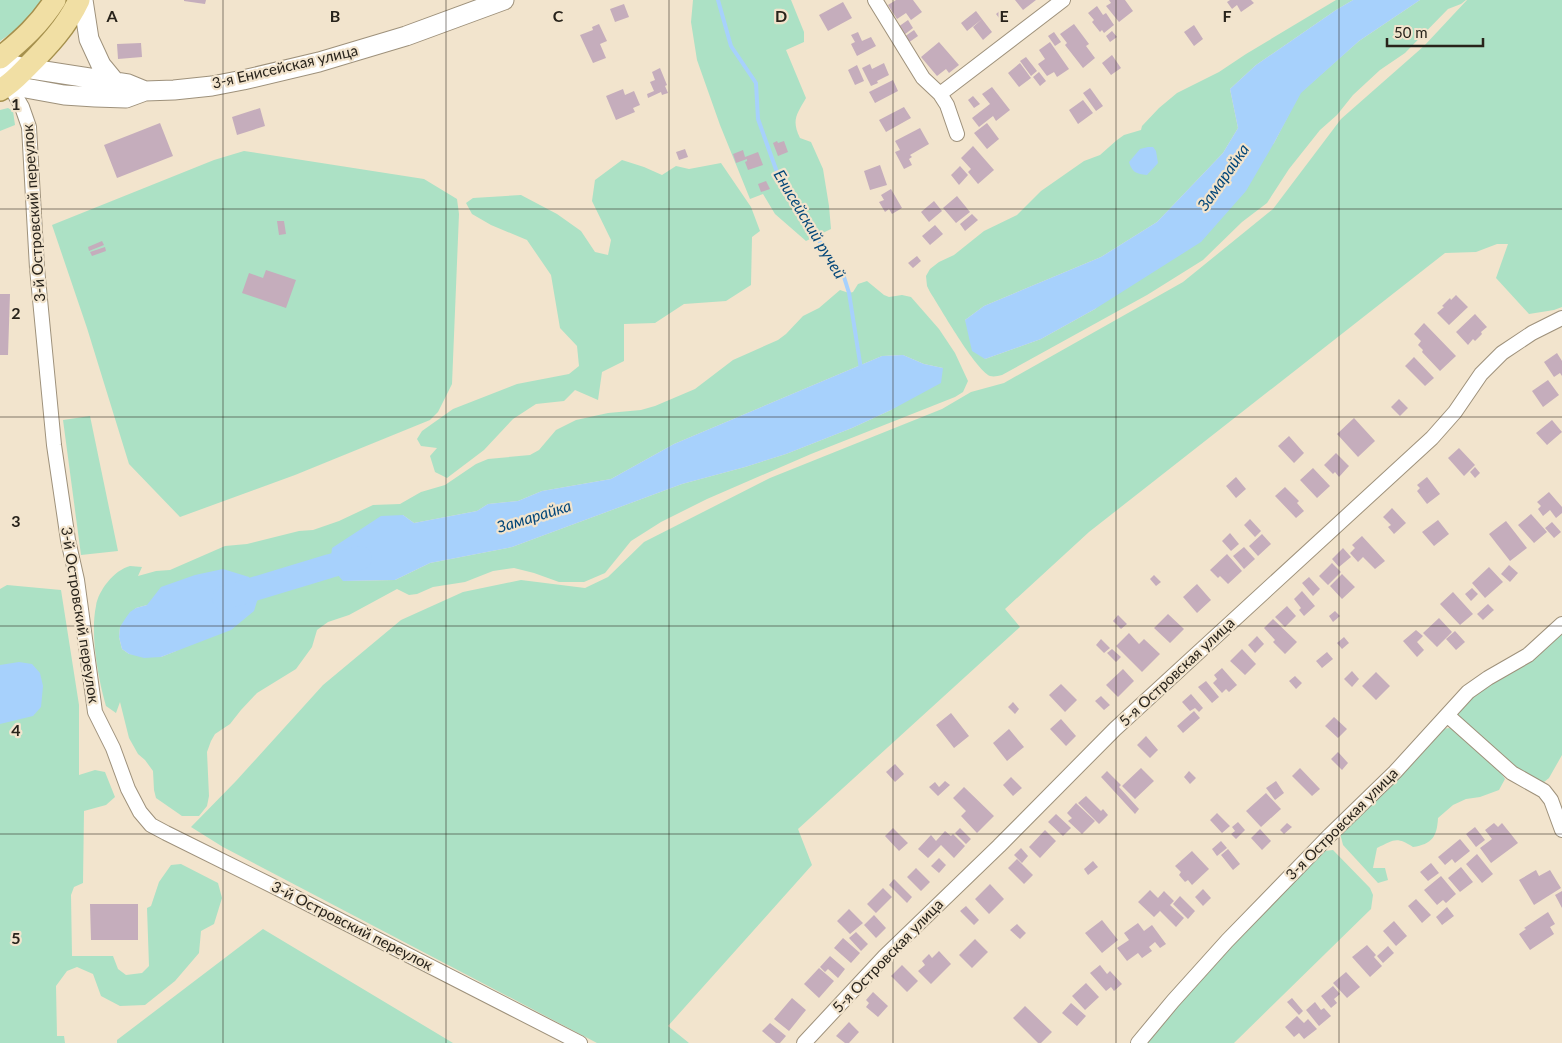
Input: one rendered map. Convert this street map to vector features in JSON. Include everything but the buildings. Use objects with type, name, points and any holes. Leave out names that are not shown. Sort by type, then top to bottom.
[{"type":"main road","points":[[0,58],[26,37],[47,13],[55,0]]},
{"type":"main road","points":[[3,81],[26,68],[44,50],[62,29],[79,0]]},
{"type":"street","points":[[83,0],[89,39],[101,65],[115,82]]},
{"type":"street","name":"3-я Енисейская улица","points":[[0,62],[26,68],[128,84],[144,91],[174,90],[243,80],[319,62],[406,36],[504,0]]},
{"type":"street","points":[[875,0],[923,78],[940,94],[947,105],[957,134]]},
{"type":"street","points":[[940,94],[1063,0]]},
{"type":"street","points":[[3,81],[64,95],[126,98],[144,91]]},
{"type":"street","name":"3-й Островский переулок","points":[[3,81],[22,107],[29,127],[37,268],[53,436],[68,540],[79,593],[95,712],[113,748],[128,789],[140,812],[151,825],[166,833],[580,1043]]},
{"type":"street","name":"5-я Островская улица","points":[[804,1043],[885,956],[999,846],[1115,729],[1432,438],[1455,412],[1481,374],[1502,354],[1532,333],[1562,318]]},
{"type":"street","name":"3-я Островская улица","points":[[1138,1043],[1227,941],[1395,772],[1468,692],[1528,655],[1562,624]]},
{"type":"street","points":[[1447,715],[1512,773],[1544,791],[1551,800],[1562,830]]},
{"type":"green space","points":[[0,0],[42,0],[23,22],[0,41]]},
{"type":"green space","points":[[693,0],[791,0],[804,32],[804,42],[786,50],[806,98],[796,117],[797,132],[800,138],[811,142],[823,169],[831,229],[806,241],[775,214],[763,194],[750,199],[720,125],[697,60],[691,22]]},
{"type":"green space","points":[[1336,0],[1353,0],[1256,65],[1230,89],[1238,128],[1223,153],[1157,222],[1101,257],[984,306],[965,320],[985,359],[1041,339],[1095,309],[1274,143],[1300,93],[1359,41],[1420,0],[1466,0],[1448,9],[1405,53],[1380,70],[1353,95],[1337,115],[1320,130],[1289,169],[1267,203],[1242,222],[1203,260],[1147,295],[1002,375],[990,376],[984,371],[967,351],[930,292],[926,276],[930,269],[939,262],[954,255],[984,231],[1017,215],[1041,191],[1084,161],[1100,155],[1124,135],[1141,130],[1142,126],[1159,108],[1177,93],[1219,72]]},
{"type":"green space","points":[[1467,0],[1562,0],[1562,307],[1529,314],[1496,278],[1508,244],[1497,244],[1476,252],[1445,253],[1089,532],[1005,609],[1020,627],[798,829],[812,865],[668,1026],[689,1043],[597,1043],[223,847],[191,827],[236,781],[323,685],[401,620],[463,592],[521,580],[585,588],[608,577],[644,542],[770,478],[942,409],[971,392],[1004,383],[1183,282],[1273,209],[1341,119],[1424,46]]},
{"type":"green space","points":[[8,108],[13,111],[15,125],[0,131],[0,110]]},
{"type":"green space","points":[[244,151],[424,179],[457,199],[459,214],[452,384],[438,412],[430,420],[295,475],[180,517],[129,464],[87,328],[52,225],[214,160]]},
{"type":"green space","points":[[622,160],[662,175],[676,166],[689,169],[721,163],[751,207],[760,231],[752,237],[751,285],[726,301],[684,304],[655,323],[624,324],[624,361],[602,372],[598,400],[575,390],[564,401],[536,404],[513,419],[484,450],[447,478],[435,472],[430,456],[437,448],[421,446],[417,439],[422,431],[453,409],[517,384],[569,374],[579,366],[577,346],[560,328],[551,275],[527,240],[491,225],[472,214],[466,203],[473,198],[521,195],[557,214],[581,231],[595,252],[608,255],[611,240],[592,201],[595,180]]},
{"type":"green space","points":[[867,281],[889,297],[902,295],[911,297],[939,329],[955,353],[968,381],[963,392],[955,397],[811,454],[707,499],[661,522],[631,541],[605,573],[584,582],[559,582],[514,568],[493,571],[465,582],[433,587],[417,594],[409,595],[397,589],[349,615],[328,622],[317,630],[312,647],[296,669],[257,693],[230,724],[215,734],[207,752],[209,796],[207,806],[199,816],[182,816],[156,798],[153,771],[138,754],[129,738],[120,702],[116,713],[106,706],[100,683],[94,643],[94,617],[97,600],[103,588],[118,572],[130,566],[142,567],[138,576],[156,571],[170,570],[225,546],[247,544],[299,531],[313,530],[339,521],[373,505],[400,504],[421,492],[445,485],[476,464],[488,459],[530,455],[539,450],[556,430],[576,420],[608,413],[641,410],[695,389],[733,360],[778,340],[803,316],[819,308],[840,290],[849,293],[853,292],[858,284]],"holes":[[[903,355],[924,364],[943,368],[891,410],[852,428],[786,454],[682,484],[512,547],[430,563],[395,580],[343,581],[403,515],[414,523],[477,511],[488,504],[518,501],[542,491],[611,479],[674,444],[882,356]],[[147,605],[176,651],[161,657],[129,654],[122,649],[119,637],[120,627],[136,608]]]},
{"type":"green space","points":[[90,416],[118,551],[81,555],[63,420]]},
{"type":"green space","points":[[7,585],[61,590],[79,705],[79,775],[95,770],[105,772],[115,797],[106,805],[84,811],[83,883],[74,887],[71,895],[72,956],[113,956],[118,969],[126,975],[142,973],[149,966],[147,908],[151,906],[159,882],[171,865],[181,864],[218,883],[222,898],[214,924],[201,931],[199,953],[175,981],[145,1005],[120,1006],[101,996],[93,974],[77,967],[67,971],[56,986],[57,1036],[64,1036],[65,1043],[0,1043],[0,589]]},
{"type":"green space","points":[[1562,631],[1562,755],[1549,778],[1544,782],[1530,778],[1507,762],[1457,715],[1464,703]]},
{"type":"green space","points":[[1450,728],[1497,767],[1505,779],[1499,790],[1480,797],[1466,799],[1453,805],[1438,818],[1435,835],[1429,842],[1413,847],[1403,841],[1395,840],[1377,848],[1373,868],[1385,868],[1388,880],[1378,883],[1343,845],[1340,833],[1440,729]]},
{"type":"green space","points":[[1333,850],[1370,888],[1373,895],[1371,909],[1234,1043],[1144,1043],[1218,958],[1324,851]]},
{"type":"green space","points":[[263,929],[453,1043],[117,1043],[117,1040]]},
{"type":"water","points":[[1353,0],[1420,0],[1359,41],[1301,93],[1246,191],[1201,242],[1095,309],[1041,339],[985,359],[972,351],[965,320],[984,306],[1101,257],[1157,222],[1223,153],[1238,128],[1230,89],[1256,65]]},
{"type":"water","points":[[1153,147],[1156,151],[1158,163],[1147,175],[1137,173],[1129,162],[1140,149]]},
{"type":"water","points":[[903,355],[924,364],[943,368],[941,383],[891,410],[852,428],[786,454],[682,484],[512,547],[430,563],[395,580],[343,581],[330,566],[332,548],[381,516],[403,515],[414,523],[477,511],[488,504],[518,501],[542,491],[611,479],[674,444],[882,356]]},
{"type":"water","points":[[223,569],[249,577],[258,598],[254,611],[231,630],[161,657],[144,658],[129,654],[122,649],[119,637],[120,627],[125,619],[136,608],[147,605],[161,587],[195,575]]},
{"type":"water","points":[[19,662],[32,664],[40,673],[43,686],[41,707],[33,716],[0,724],[0,665]]},
{"type":"waterway","name":"Енисейский ручей","points":[[718,0],[731,46],[756,83],[758,119],[778,175],[809,226],[844,277],[849,293],[861,369]]},
{"type":"waterway","name":"Замарайка","points":[[224,598],[360,558]]}]
